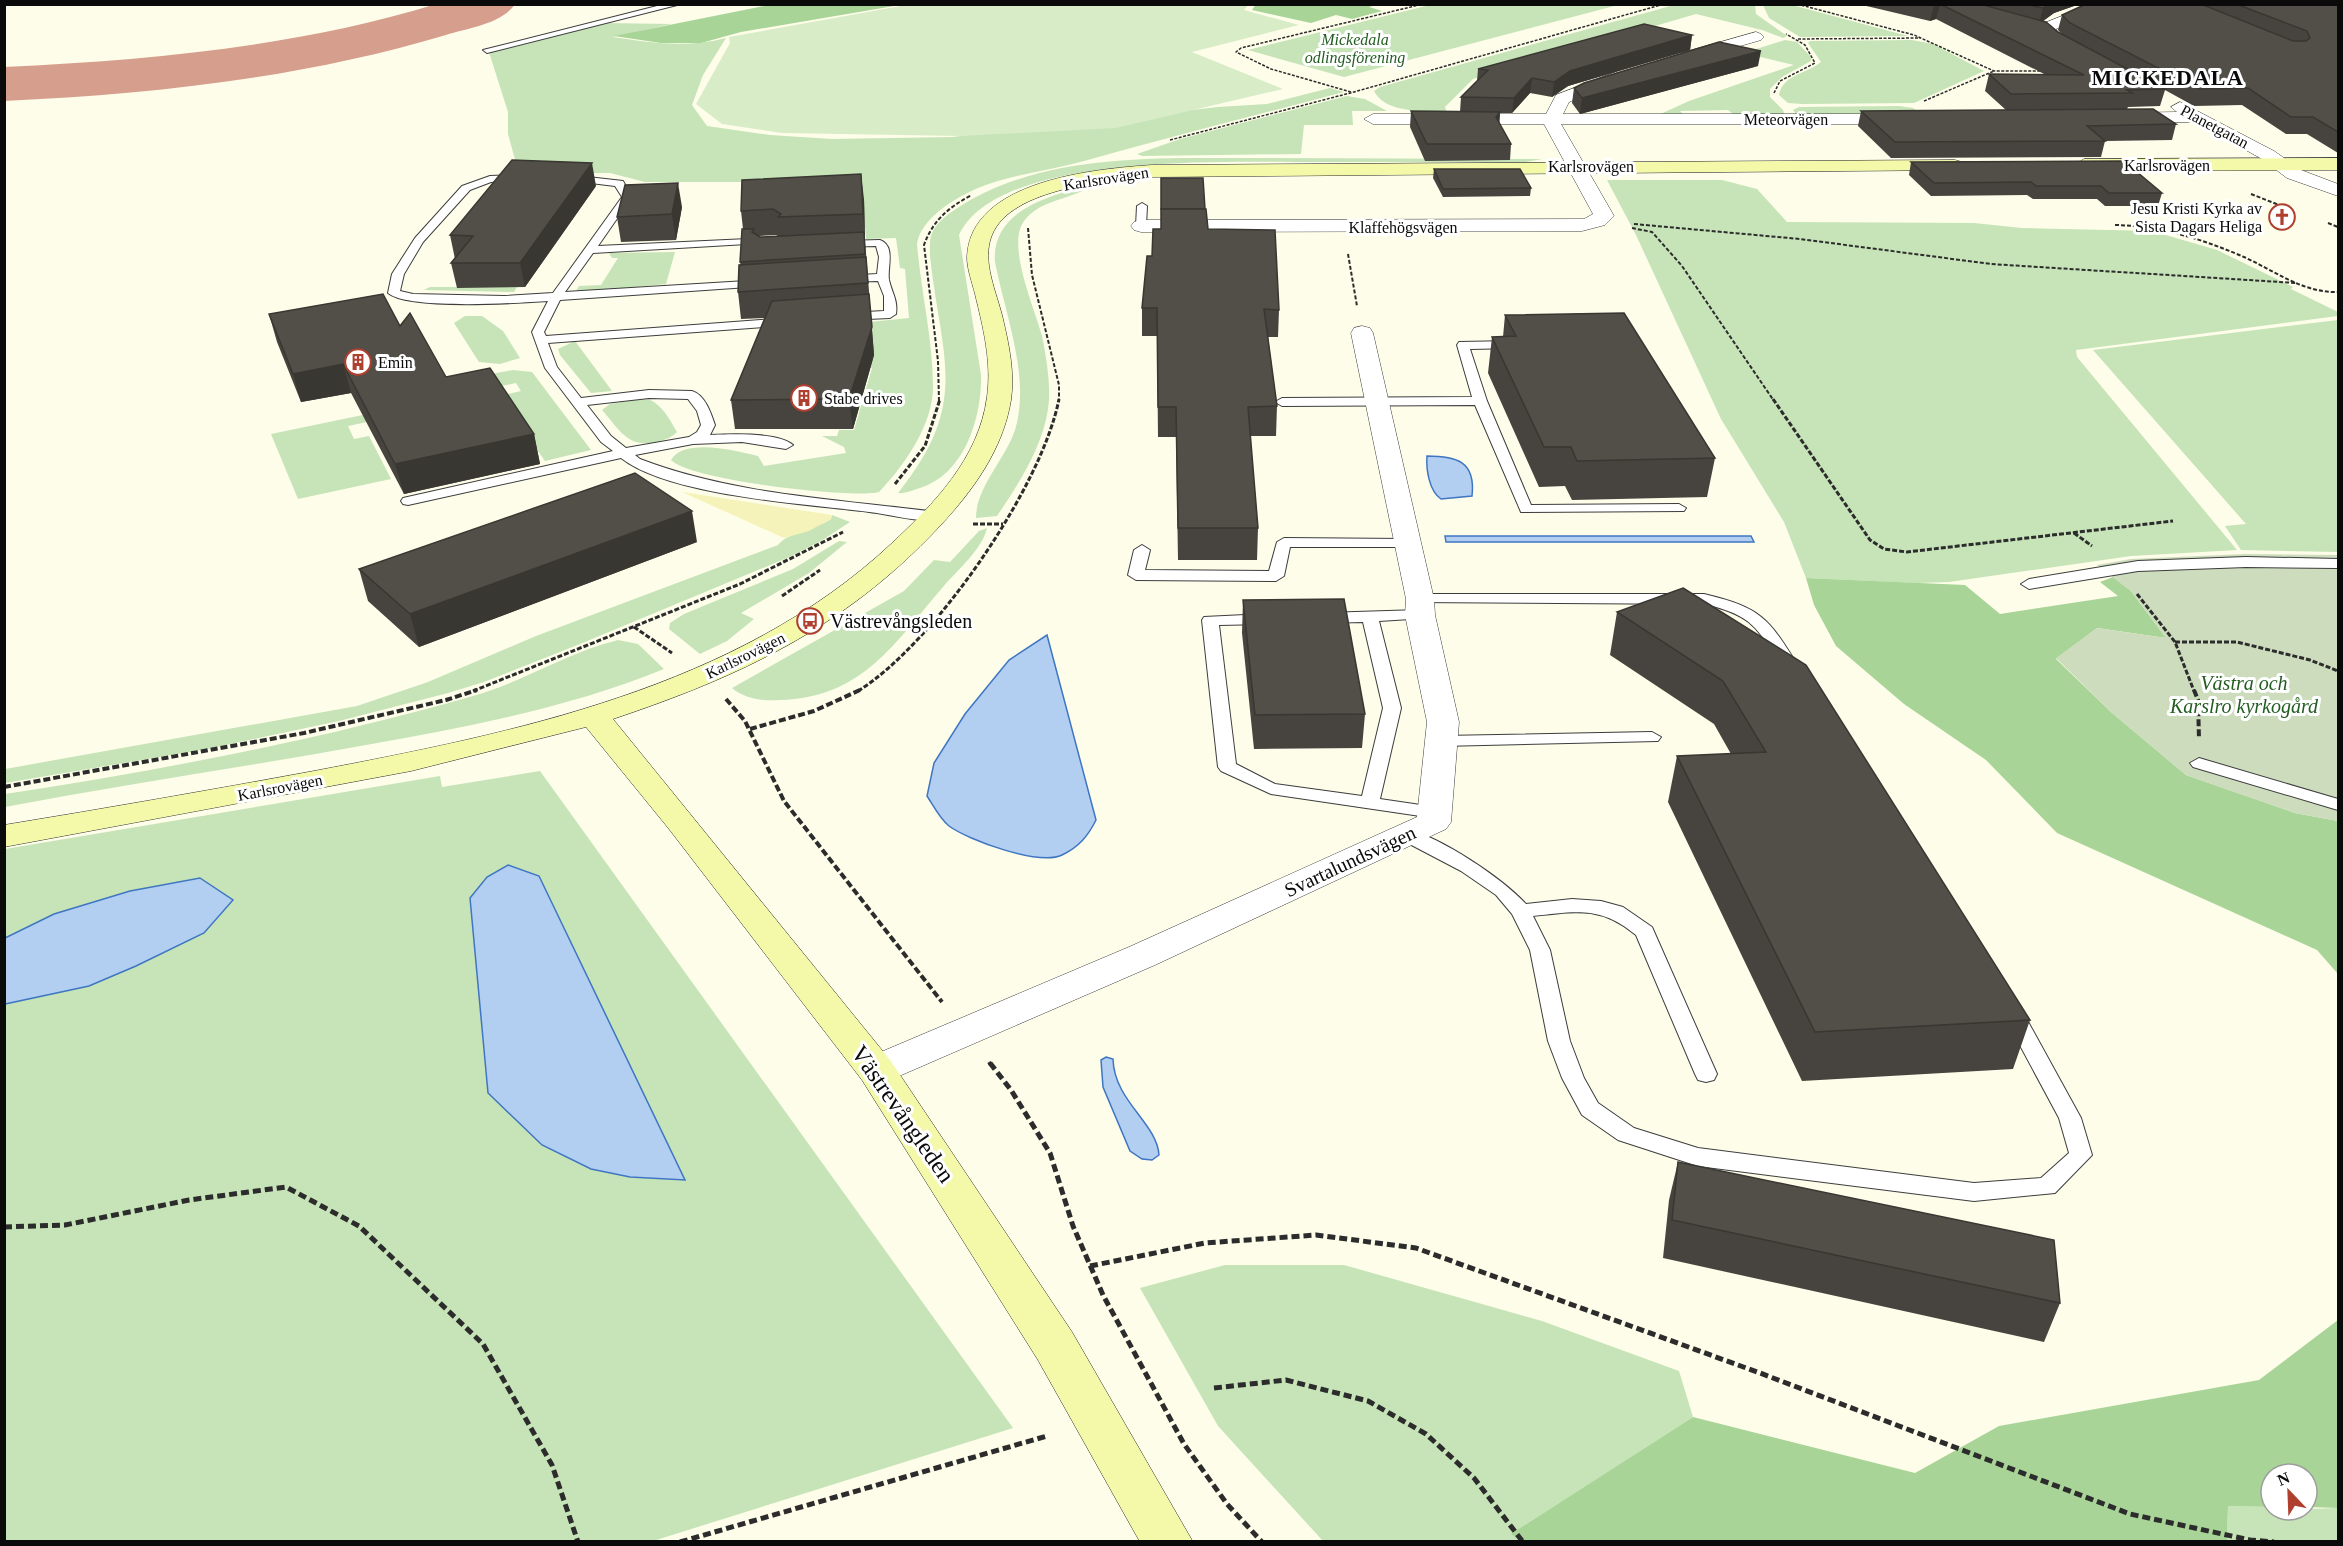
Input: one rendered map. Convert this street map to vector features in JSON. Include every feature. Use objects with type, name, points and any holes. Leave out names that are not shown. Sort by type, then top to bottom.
[{"type":"street","points":[[2048,32],[2047,27],[2054,22],[2106,4]]},
{"type":"street","points":[[2031,29],[2048,32],[2060,43],[2090,59]]},
{"type":"street","points":[[1667,63],[1756,37]]},
{"type":"street","points":[[1599,221],[1604,216],[1563,151],[1551,121],[1562,99],[1575,92],[1633,72]]},
{"type":"street","name":"Planetgatan","points":[[2170,101],[2285,165],[2295,174],[2338,190]]},
{"type":"street","points":[[2105,118],[2199,117]]},
{"type":"street","name":"Meteorvägen","points":[[1373,119],[1551,121],[1917,119]]},
{"type":"street","name":"Karlsrovägen","points":[[2060,165],[2338,164]]},
{"type":"street","name":"Karlsrovägen","points":[[4,836],[349,774],[485,745],[594,716],[709,673],[791,632],[832,607],[876,573],[936,516],[977,463],[996,416],[1000,386],[998,352],[976,245],[984,225],[1008,205],[1062,184],[1107,175],[1152,171],[1574,166],[1977,165]]},
{"type":"street","name":"Klaffehögsvägen","points":[[1141,226],[1539,227],[1599,221]]},
{"type":"street","name":"Svartalundsvägen","points":[[876,1070],[1142,956],[1434,822],[1443,723],[1362,333]]},
{"type":"street","name":"Västrevångleden","points":[[594,716],[688,831],[876,1070],[1055,1346],[1168,1542]]},
{"type":"lane","points":[[487,50],[677,4]]},
{"type":"lane","points":[[536,177],[490,179],[466,188],[419,240],[398,274],[394,293],[413,298],[554,298],[775,282]]},
{"type":"lane","points":[[560,177],[606,179],[619,183],[627,197],[554,298],[538,332],[551,368],[606,439],[635,462],[677,478],[732,490],[936,516]]},
{"type":"lane","points":[[1141,226],[1142,206]]},
{"type":"lane","points":[[831,319],[890,314],[892,300],[883,277],[887,258],[880,243],[833,240],[856,234]]},
{"type":"lane","points":[[587,250],[770,246]]},
{"type":"lane","points":[[835,279],[883,277]]},
{"type":"lane","points":[[541,340],[797,321]]},
{"type":"lane","points":[[1530,345],[1463,345],[1480,401],[1526,509],[1679,508]]},
{"type":"lane","points":[[578,404],[639,393],[662,392],[692,396],[704,411],[708,425],[703,435],[693,440]]},
{"type":"lane","points":[[1282,402],[1480,401]]},
{"type":"lane","points":[[408,501],[693,440],[742,438],[786,445]]},
{"type":"lane","points":[[1142,550],[1136,575],[1276,576],[1284,542],[1405,543]]},
{"type":"lane","points":[[2029,584],[2138,566],[2246,562],[2338,564]]},
{"type":"lane","points":[[1301,618],[1370,616],[1420,607],[1704,599],[1736,606],[1762,621],[1804,688]]},
{"type":"lane","points":[[1370,616],[1392,708],[1370,803]]},
{"type":"lane","points":[[1279,619],[1210,620],[1227,767],[1271,789],[1434,812]]},
{"type":"lane","points":[[1441,741],[1652,737]]},
{"type":"lane","points":[[2199,763],[2338,805]]},
{"type":"lane","points":[[1407,835],[1468,867],[1503,891],[1521,911],[1540,951],[1559,1041],[1573,1078],[1590,1109],[1626,1134],[1698,1156],[1974,1192],[2047,1187],[2081,1155],[2070,1118],[2023,1027],[2004,998]]},
{"type":"lane","points":[[1521,911],[1584,904],[1612,908],[1628,916],[1645,932],[1706,1074]]},
{"type":"path","points":[[1354,92],[1275,70],[1241,58],[1236,52],[1241,48],[1423,4]]},
{"type":"path","points":[[1163,142],[1354,92],[1664,4]]},
{"type":"path","points":[[1797,4],[1923,38],[1994,70],[2053,71]]},
{"type":"path","points":[[1780,30],[1805,43],[1813,53],[1815,63],[1780,81],[1774,90],[1775,97],[1796,119]]},
{"type":"path","points":[[1756,37],[1923,38]]},
{"type":"path","points":[[750,729],[822,707],[872,682],[906,651],[968,578],[1029,483],[1052,435],[1060,392],[1026,238],[1032,220]]},
{"type":"path","points":[[1599,221],[1788,238],[1991,264],[2296,283]]},
{"type":"path","points":[[1599,221],[1652,232],[1674,258],[1787,416],[1870,540],[1884,549],[1907,552],[2173,521]]},
{"type":"path","points":[[2328,223],[2338,227]]},
{"type":"path","points":[[2115,225],[2145,225],[2174,232],[2212,245],[2310,290],[2338,292]]},
{"type":"path","points":[[1343,226],[1362,333]]},
{"type":"path","points":[[967,527],[974,523],[1003,524]]},
{"type":"path","points":[[782,600],[783,593],[826,566]]},
{"type":"path","points":[[2108,571],[2133,589],[2175,642],[2198,700],[2199,763]]},
{"type":"path","points":[[4,787],[223,748],[404,711],[500,682],[633,626],[681,658]]},
{"type":"path","points":[[2175,642],[2237,642],[2310,660],[2338,671]]},
{"type":"path","points":[[721,695],[738,709],[750,729],[759,754],[783,799],[1011,1090],[1050,1153],[1073,1226],[1103,1295],[1184,1444],[1227,1504],[1262,1542]]},
{"type":"path","points":[[4,1227],[65,1225],[189,1200],[286,1188],[359,1226],[483,1344],[552,1465],[578,1542]]},
{"type":"path","points":[[1090,1266],[1205,1243],[1316,1235],[1416,1248],[1770,1377],[2130,1514],[2250,1540],[2274,1542]]},
{"type":"path","points":[[1214,1388],[1286,1380],[1368,1401],[1426,1434],[1474,1478],[1522,1542]]},
{"type":"path","points":[[680,1542],[1047,1436]]},
{"type":"green space","points":[[774,4],[900,5],[741,32],[701,43],[661,43],[614,36]]},
{"type":"green space","points":[[912,4],[1248,5],[1244,10],[1299,25],[1192,52],[1283,89],[1116,128],[961,136],[782,133],[722,124],[696,104],[730,43],[729,37]]},
{"type":"green space","points":[[1256,4],[1377,5],[1369,7],[1382,11],[1352,19],[1336,15],[1311,23],[1252,10]]},
{"type":"green space","name":"Mickedala odlingsförening","points":[[1434,4],[1618,5],[1344,77],[1248,50]]},
{"type":"green space","points":[[1674,5],[1755,5],[1756,14],[1787,36],[1783,38],[1762,30],[1696,14],[1473,79],[1445,107],[1448,116],[1436,116],[1434,111],[1409,110],[1392,106],[1379,98],[1374,91],[1380,87]]},
{"type":"green space","points":[[1763,5],[1792,5],[1908,36],[1800,37],[1769,18]]},
{"type":"green space","points":[[605,23],[671,24],[613,37],[642,41],[683,44],[726,38],[703,75],[692,105],[707,126],[770,135],[832,139],[952,137],[1218,107],[1267,104],[1330,88],[1344,92],[1071,164],[1004,179],[969,192],[940,210],[925,226],[917,244],[931,352],[933,387],[932,401],[923,430],[898,470],[879,492],[837,493],[737,481],[684,467],[671,460],[678,453],[699,447],[725,449],[758,456],[764,466],[846,453],[844,447],[822,436],[837,436],[839,430],[854,430],[872,368],[870,367],[869,322],[909,318],[905,269],[900,268],[896,238],[866,239],[861,182],[645,182],[610,173],[519,174],[508,134],[508,112],[489,52]]},
{"type":"green space","points":[[1785,40],[1797,42],[1811,57],[1811,61],[1782,77],[1770,89],[1770,97],[1783,110],[1785,116],[1734,115],[1728,110],[1680,111],[1685,116],[1654,117],[1689,101],[1794,65],[1744,53]]},
{"type":"green space","points":[[1912,40],[1933,44],[1984,71],[1914,103],[1803,104],[1788,103],[1779,95],[1781,88],[1790,78],[1821,62],[1808,43],[1810,41]]},
{"type":"green space","points":[[1347,96],[1365,99],[1387,111],[1352,111],[1353,125],[1304,125],[1301,154],[1142,156],[1137,154],[1180,139]]},
{"type":"green space","points":[[1899,106],[1913,108],[1920,113],[1804,116],[1796,114],[1793,110],[1799,107]]},
{"type":"green space","points":[[1192,158],[1542,159],[1526,162],[1184,163],[1127,167],[1071,174],[1022,187],[983,207],[959,235],[981,375],[981,391],[974,426],[968,442],[949,470],[936,481],[920,488],[898,493],[921,461],[935,432],[943,405],[944,352],[930,256],[930,238],[937,225],[962,205],[997,187],[1033,175],[1072,166],[1112,161]]},
{"type":"green space","points":[[1607,180],[1722,180],[1757,189],[1787,222],[1974,223],[2022,228],[2152,231],[2217,250],[2293,287],[2291,289],[2338,312],[2338,316],[2076,350],[2077,357],[2237,550],[2131,556],[1949,582],[1916,583],[1806,578],[1784,522],[1721,419],[1636,235]]},
{"type":"green space","points":[[1091,185],[1076,194],[1048,203],[1031,213],[1019,232],[1020,261],[1042,336],[1046,360],[1049,392],[1047,416],[1031,461],[997,516],[976,518],[981,495],[1015,430],[1019,410],[1020,389],[1015,346],[995,262],[996,244],[1003,229],[1013,217],[1026,208],[1042,200]]},
{"type":"green space","points":[[675,252],[666,284],[575,293],[579,286],[601,285],[618,258],[612,258],[609,253]]},
{"type":"green space","points":[[430,287],[517,287],[514,292],[424,290]]},
{"type":"green space","points":[[465,316],[482,316],[503,331],[520,358],[500,364],[479,362],[454,323]]},
{"type":"green space","points":[[2338,320],[2338,552],[2241,550],[2225,526],[2246,524],[2093,350]]},
{"type":"green space","points":[[575,341],[612,391],[591,393],[560,355],[558,349]]},
{"type":"green space","points":[[513,370],[532,372],[591,450],[545,461],[500,396],[521,391],[516,383],[467,393],[480,376]]},
{"type":"green space","points":[[464,394],[468,401],[348,426],[354,439],[369,436],[391,479],[298,499],[271,434]]},
{"type":"green space","points":[[644,398],[655,403],[664,411],[677,432],[675,434],[649,443],[633,441],[620,431],[602,410],[610,404]]},
{"type":"green space","points":[[832,515],[850,522],[821,541],[787,558],[484,682],[339,721],[207,749],[5,783],[5,769],[357,706],[428,682],[536,636],[778,545],[789,537],[825,523],[831,519]]},
{"type":"green space","points":[[987,528],[975,552],[909,628],[875,663],[855,678],[834,689],[809,697],[780,700],[754,698],[743,695],[732,688],[904,591],[934,560],[950,562],[979,531]]},
{"type":"green space","points":[[839,541],[847,542],[809,573],[741,613],[754,619],[727,641],[700,654],[669,629],[670,623],[684,614],[793,569]]},
{"type":"green space","name":"Västra och Karslro kyrkogård","points":[[2245,554],[2338,555],[2338,821],[2295,813],[2186,775],[2111,712],[2056,658],[2097,628],[2166,638],[2131,591],[2097,565],[2131,559]]},
{"type":"green space","points":[[2113,577],[2131,591],[2166,638],[2097,628],[2056,659],[2111,712],[2186,775],[2295,813],[2338,821],[2338,974],[2317,950],[2057,833],[1986,760],[1904,704],[1836,646],[1814,605],[1806,578],[1965,585],[2000,614],[2118,596],[2100,582]]},
{"type":"green space","points":[[618,640],[638,644],[664,669],[591,695],[479,723],[321,753],[5,807],[5,794],[123,775],[240,752],[415,712],[492,690],[581,652]]},
{"type":"green space","points":[[540,771],[1013,1428],[653,1541],[5,1542],[5,849],[440,776],[442,787]]},
{"type":"green space","points":[[1225,1265],[1344,1265],[1542,1321],[1679,1371],[1693,1417],[1512,1534],[1522,1541],[1323,1541],[1218,1426],[1140,1288]]},
{"type":"green space","points":[[2338,1320],[2338,1508],[2319,1507],[2319,1462],[2259,1462],[2259,1507],[2228,1506],[2227,1541],[1522,1542],[1511,1534],[1693,1417],[1915,1473],[1999,1426],[2259,1380]]},
{"type":"green space","points":[[2228,1506],[2259,1507],[2259,1522],[2319,1522],[2319,1509],[2338,1508],[2338,1541],[2227,1542]]},
{"type":"sand","points":[[682,492],[832,515],[831,519],[809,531],[784,538]]},
{"type":"water","points":[[1427,456],[1447,457],[1462,463],[1471,475],[1472,496],[1441,499],[1434,491],[1429,479]]},
{"type":"water","points":[[1445,536],[1751,536],[1754,542],[1446,542]]},
{"type":"water","points":[[1047,635],[1096,820],[1086,836],[1068,852],[1051,857],[1037,857],[1004,850],[958,832],[943,820],[927,796],[934,763],[965,714],[1009,660]]},
{"type":"water","points":[[508,865],[539,876],[685,1180],[630,1177],[591,1169],[542,1145],[488,1093],[470,898],[487,877]]},
{"type":"water","points":[[200,878],[233,900],[204,933],[89,986],[5,1004],[5,938],[54,914],[130,891]]},
{"type":"water","points":[[1106,1057],[1113,1059],[1120,1087],[1156,1143],[1159,1155],[1152,1160],[1142,1159],[1130,1151],[1103,1087],[1101,1060]]},
{"type":"building","points":[[1940,4],[1980,4],[2046,22],[2058,32],[2165,89],[2127,90],[2132,93],[2011,94],[1989,74],[2084,75]]},
{"type":"building","points":[[2026,4],[2049,4],[2043,8]]},
{"type":"building","points":[[2086,4],[2201,4],[2293,41],[2306,41],[2310,38],[2307,31],[2236,4],[2338,4],[2338,132],[2313,117],[2291,117],[2248,88],[2199,89],[2070,23],[2062,15]]},
{"type":"building","points":[[1644,24],[1692,35],[1570,71],[1554,82],[1532,78],[1514,98],[1461,97],[1488,70],[1478,69]]},
{"type":"building","points":[[1719,42],[1761,51],[1582,98],[1574,88],[1584,83]]},
{"type":"building","points":[[2153,109],[2176,124],[2087,126],[2105,141],[1895,142],[1861,111]]},
{"type":"building","points":[[1411,111],[1500,112],[1496,117],[1511,144],[1427,144]]},
{"type":"building","points":[[512,160],[592,163],[520,263],[451,263],[473,236],[450,235]]},
{"type":"building","points":[[2124,161],[2162,193],[2109,193],[2101,186],[2036,186],[2031,182],[1934,183],[1911,162]]},
{"type":"building","points":[[1434,169],[1520,169],[1531,188],[1443,189]]},
{"type":"building","points":[[861,174],[863,214],[778,217],[781,214],[773,209],[741,211],[742,180]]},
{"type":"building","points":[[1161,178],[1203,178],[1205,209],[1161,209]]},
{"type":"building","points":[[678,183],[672,214],[617,217],[625,185]]},
{"type":"building","points":[[1161,209],[1206,209],[1208,229],[1275,230],[1279,310],[1264,309],[1277,406],[1248,407],[1258,528],[1178,528],[1176,407],[1158,407],[1157,308],[1142,308],[1147,256],[1152,256],[1153,229],[1161,229]]},
{"type":"building","points":[[742,229],[754,229],[752,232],[760,237],[864,232],[865,254],[740,262]]},
{"type":"building","points":[[866,257],[868,283],[738,292],[739,265]]},
{"type":"building","points":[[383,294],[400,326],[410,313],[446,377],[490,368],[534,434],[395,464],[343,364],[293,374],[269,314]]},
{"type":"building","points":[[869,294],[872,327],[849,399],[731,400],[772,301]]},
{"type":"building","points":[[1624,313],[1715,458],[1577,461],[1571,447],[1544,447],[1492,337],[1516,336],[1505,315]]},
{"type":"building","points":[[635,473],[692,511],[410,614],[359,569]]},
{"type":"building","points":[[1683,588],[1806,665],[2030,1020],[1815,1032],[1677,756],[1766,752],[1723,681],[1617,612]]},
{"type":"building","points":[[1344,599],[1365,714],[1255,715],[1243,600]]},
{"type":"building","points":[[1678,1162],[2054,1240],[2060,1303],[1672,1220]]},
{"type":"taxiway","points":[[4,84],[99,79],[241,64],[380,37],[490,4]]},
{"type":"place","name":"Jesu Kristi Kyrka av Sista Dagars Heliga","points":[[2282,217]]},
{"type":"place","name":"Emin","points":[[358,362]]},
{"type":"place","name":"Stabe drives","points":[[804,398]]},
{"type":"place","name":"Västrevångsleden","points":[[810,621]]},
{"type":"district","name":"MICKEDALA","points":[[2168,77]]}]
